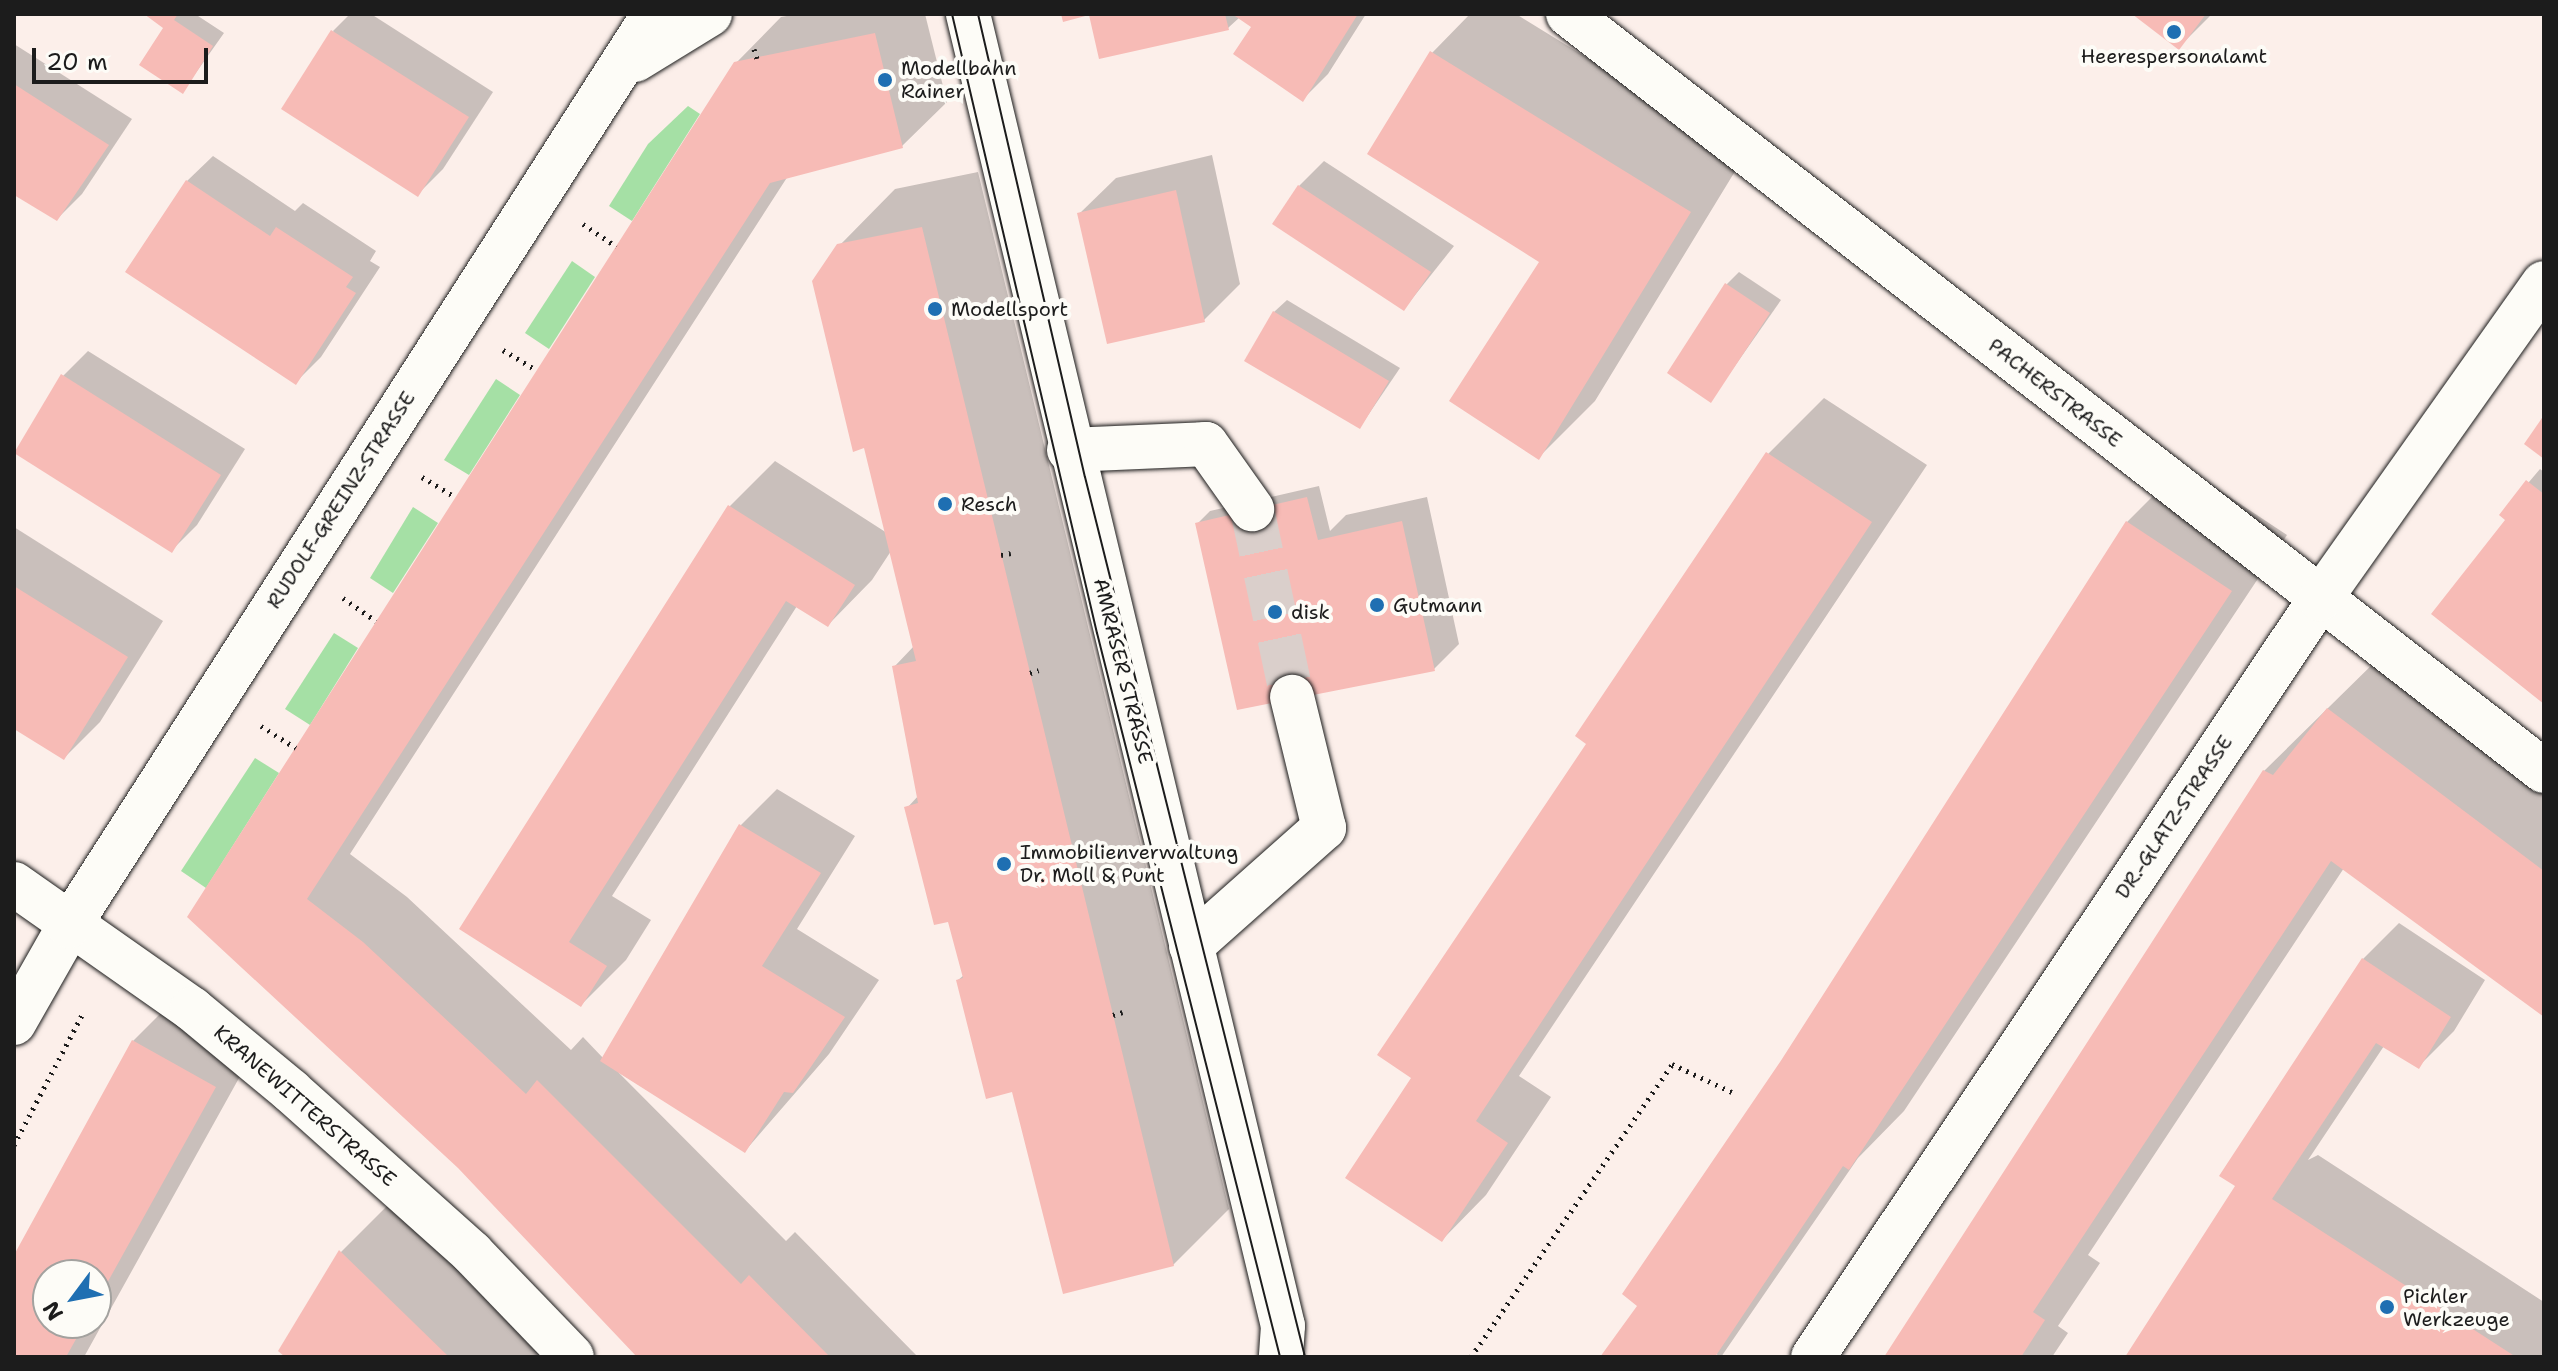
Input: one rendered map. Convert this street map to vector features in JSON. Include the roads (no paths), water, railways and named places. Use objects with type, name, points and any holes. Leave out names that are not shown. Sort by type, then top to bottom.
[{"type":"street","name":"RUDOLF-GREINZ-STRASSE","points":[[14,1023],[69,926],[654,14]]},
{"type":"street","name":"RUDOLF-GREINZ-STRASSE","points":[[613,75],[679,28],[710,14]]},
{"type":"street","name":"AMRASER STRASSE","points":[[968,14],[1069,450],[1291,1349]]},
{"type":"street","name":"PACHERSTRASSE","points":[[1568,14],[2544,771]]},
{"type":"street","name":"DR.-GLATZ-STRASSE","points":[[1813,1357],[2320,599],[2544,283]]},
{"type":"street","points":[[1069,450],[1206,444],[1252,509]]},
{"type":"street","points":[[1191,946],[1324,828],[1292,697]]},
{"type":"street","name":"KRANEWITTERSTRASSE","points":[[14,884],[69,926],[192,1009],[291,1091],[472,1253],[572,1357]]},
{"type":"tunnel","points":[[1252,509],[1292,697]]},
{"type":"tram line","points":[[952,14],[1097,633],[1280,1357]]},
{"type":"tram line","points":[[978,14],[1085,477],[1305,1357]]},
{"type":"place","name":"Heerespersonalamt","points":[[2174,32]]},
{"type":"place","name":"Modellbahn Rainer","points":[[885,80]]},
{"type":"place","name":"Modellsport","points":[[935,309]]},
{"type":"place","name":"Resch","points":[[945,504]]},
{"type":"place","name":"Gutmann","points":[[1377,605]]},
{"type":"place","name":"disk","points":[[1275,612]]},
{"type":"place","name":"Immobilienverwaltung Dr. Moll & Punt","points":[[1004,864]]},
{"type":"place","name":"Pichler Werkzeuge","points":[[2387,1307]]}]
